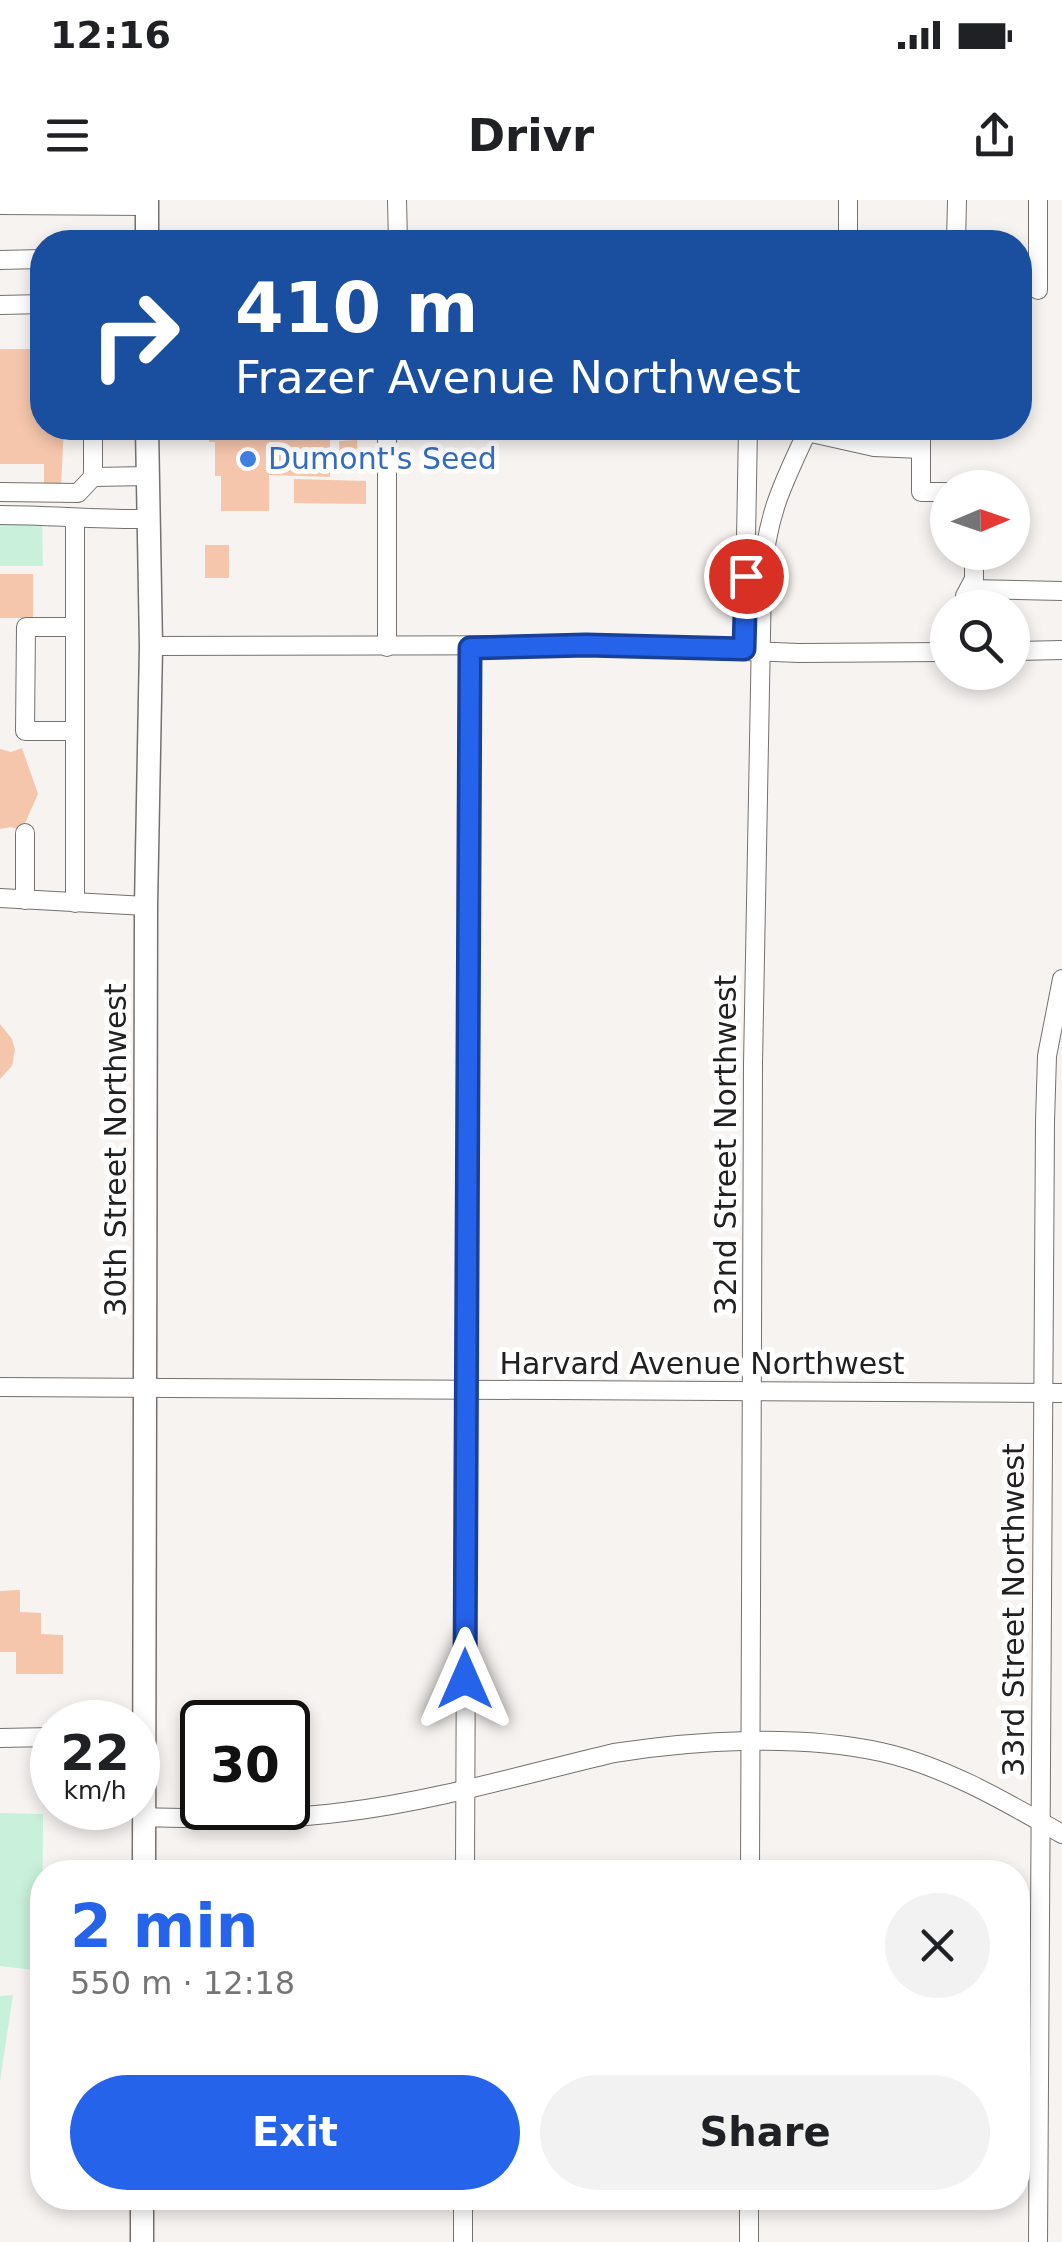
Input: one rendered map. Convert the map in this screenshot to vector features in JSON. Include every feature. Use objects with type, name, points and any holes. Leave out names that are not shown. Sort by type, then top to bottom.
[{"type":"main road","points":[[147,203],[147,230]]},
{"type":"main road","name":"30th Street Northwest","points":[[141,1700],[151,646],[147,440]]},
{"type":"main road","name":"30th Street Northwest","points":[[144,1830],[144,1860]]},
{"type":"main road","points":[[142,2210],[142,2242]]},
{"type":"street","points":[[397,200],[398,230]]},
{"type":"street","points":[[848,200],[848,230]]},
{"type":"street","points":[[956,230],[957,200]]},
{"type":"street","points":[[1038,200],[1038,290]]},
{"type":"street","points":[[0,205],[147,203]]},
{"type":"street","points":[[0,260],[30,259]]},
{"type":"street","points":[[0,305],[30,304]]},
{"type":"street","points":[[0,492],[78,494],[93,478],[93,440]]},
{"type":"street","points":[[387,440],[387,647]]},
{"type":"street","points":[[748,440],[752,650]]},
{"type":"street","name":"32nd Street Northwest","points":[[750,1860],[752,650],[767,529],[803,440]]},
{"type":"street","points":[[886,440],[920,449]]},
{"type":"street","points":[[920,440],[921,492],[930,492]]},
{"type":"street","points":[[93,478],[148,476]]},
{"type":"street","points":[[0,515],[149,519]]},
{"type":"street","points":[[75,518],[75,903]]},
{"type":"street","points":[[1030,593],[1062,590]]},
{"type":"street","points":[[75,627],[26,627],[24,731],[75,731]]},
{"type":"street","points":[[151,646],[586,645],[930,652]]},
{"type":"street","points":[[465,1860],[470,648]]},
{"type":"street","points":[[1030,651],[1062,650]]},
{"type":"street","points":[[24,900],[25,833]]},
{"type":"street","points":[[0,898],[146,906]]},
{"type":"street","name":"33rd Street Northwest","points":[[1038,2242],[1041,1822],[1052,1393],[1054,1122],[1047,1056],[1062,979]]},
{"type":"street","name":"Harvard Avenue Northwest","points":[[0,1387],[1052,1393]]},
{"type":"street","points":[[0,1738],[30,1737]]},
{"type":"street","points":[[160,1818],[341,1813],[630,1750],[751,1742],[821,1744],[884,1753],[958,1779],[1062,1834]]},
{"type":"street","points":[[462,2242],[463,2210]]},
{"type":"street","points":[[749,2210],[749,2242]]},
{"type":"green space","points":[[0,522],[42,522],[43,566],[0,566]]},
{"type":"green space","points":[[0,1813],[30,1814],[30,1830],[43,1830],[43,1860],[30,1860],[30,1970],[0,1966]]},
{"type":"green space","points":[[13,1995],[0,2081],[0,1996]]},
{"type":"building","points":[[0,349],[30,349],[30,440],[63,440],[61,486],[44,486],[44,464],[0,464]]},
{"type":"building","name":"Dumont's Seed","points":[[330,440],[330,477],[269,475],[269,511],[221,511],[221,476],[215,476],[215,442],[209,442]]},
{"type":"building","points":[[357,440],[358,459],[340,460],[339,441]]},
{"type":"building","points":[[294,479],[366,481],[366,504],[294,503]]},
{"type":"building","points":[[205,545],[229,545],[229,578],[205,578]]},
{"type":"building","points":[[0,574],[33,574],[33,618],[0,618]]},
{"type":"building","points":[[22,748],[38,794],[22,830],[0,829],[0,749],[11,752]]},
{"type":"building","points":[[0,1024],[15,1050],[12,1066],[0,1079]]},
{"type":"building","points":[[20,1590],[20,1612],[41,1613],[41,1634],[63,1635],[63,1674],[16,1674],[16,1652],[0,1652],[0,1591]]},
{"type":"place","name":"Dumont's Seed","points":[[248,459]]},
{"type":"route","points":[[465,1679],[470,648],[586,645],[744,649],[746,576]]}]
